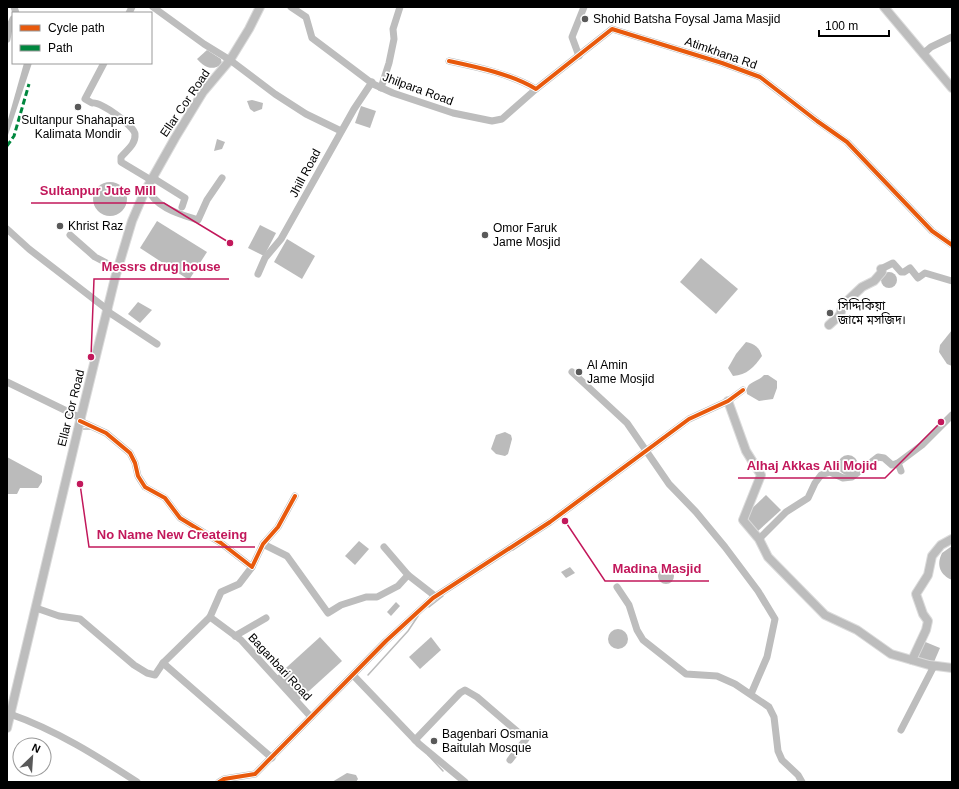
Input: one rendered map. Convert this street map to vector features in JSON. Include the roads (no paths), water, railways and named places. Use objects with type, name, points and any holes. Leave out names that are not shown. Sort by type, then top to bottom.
[{"type":"main road","name":"Ellar Cor Road","points":[[7,728],[107,311],[132,221],[150,182],[203,92],[230,60],[249,29],[260,7]]},
{"type":"main road","points":[[884,7],[952,88]]},
{"type":"main road","points":[[829,325],[840,315],[843,305],[862,287],[874,281],[882,272],[881,269]]},
{"type":"main road","points":[[728,401],[746,451],[761,475],[743,520],[759,539],[768,558],[825,615],[857,630],[891,654],[934,666],[952,668]]},
{"type":"main road","points":[[912,660],[926,630],[928,621],[923,614],[916,594],[928,575],[932,556],[941,545],[952,539]]},
{"type":"street","points":[[153,7],[204,44],[230,60],[275,94],[306,114],[341,131]]},
{"type":"street","name":"Jhilpara Road","points":[[291,7],[306,17],[312,38],[381,88],[453,113],[492,121],[502,119],[536,89]]},
{"type":"street","points":[[397,21],[400,7]]},
{"type":"street","points":[[381,88],[389,63],[394,39],[393,29],[400,7]]},
{"type":"street","points":[[579,56],[572,37],[584,7]]},
{"type":"street","points":[[7,39],[8,28],[12,21]]},
{"type":"street","name":"Atimkhana Rd","points":[[536,89],[612,29],[760,76],[817,121],[847,142],[932,231],[952,245]]},
{"type":"street","points":[[924,54],[931,47],[952,37]]},
{"type":"street","points":[[449,61],[527,83],[536,89]]},
{"type":"street","points":[[103,64],[86,98],[92,103],[96,102],[110,109],[132,128],[135,133],[134,143],[121,157],[121,162],[150,182],[185,198],[182,207]]},
{"type":"street","name":"Jhill Road","points":[[258,274],[265,258],[281,239],[341,131],[372,82]]},
{"type":"street","points":[[150,182],[151,196],[170,211],[198,220],[207,200],[222,178]]},
{"type":"street","points":[[7,229],[29,249],[107,311],[157,344]]},
{"type":"street","points":[[70,235],[95,257],[118,269]]},
{"type":"street","points":[[881,269],[893,264],[901,272],[904,272],[910,268],[918,278],[926,273],[952,281]]},
{"type":"street","points":[[572,372],[627,422],[669,484],[696,512],[725,547],[758,591],[775,619],[767,657],[751,694]]},
{"type":"street","points":[[7,382],[106,433],[130,453],[136,463],[138,476],[145,488],[165,498],[180,518],[221,543],[252,567]]},
{"type":"street","points":[[219,782],[224,779],[255,774],[353,675],[435,596],[550,522],[648,451],[689,419],[728,401],[743,390]]},
{"type":"street","points":[[759,539],[786,512],[808,498],[815,483],[821,475],[830,472],[842,478],[852,477],[878,458],[884,458],[892,465],[898,463],[922,446],[952,415]]},
{"type":"street","points":[[898,463],[901,471]]},
{"type":"street","points":[[36,608],[59,616],[80,619],[110,646],[147,673],[155,675],[163,663],[210,617],[222,592],[240,584],[252,567],[263,544],[278,527],[295,496]]},
{"type":"street","points":[[263,544],[287,556],[328,613],[341,605],[360,599],[377,597],[398,586],[408,575]]},
{"type":"street","points":[[384,547],[408,575],[435,596]]},
{"type":"street","points":[[617,588],[629,605],[637,630],[643,640],[686,674],[717,676],[735,684],[769,707],[774,717],[778,752],[782,760],[798,775],[802,782]]},
{"type":"street","name":"Baganbari Road","points":[[210,617],[241,640],[311,718]]},
{"type":"street","points":[[235,636],[266,618]]},
{"type":"street","points":[[163,663],[272,758]]},
{"type":"street","points":[[901,730],[934,666]]},
{"type":"street","points":[[353,675],[415,740],[465,782]]},
{"type":"street","points":[[415,740],[460,693],[465,690],[477,697],[526,739],[510,760]]},
{"type":"street","points":[[10,714],[54,732],[137,782]]},
{"type":"waterway","points":[[82,429],[90,429]]},
{"type":"waterway","points":[[513,550],[525,542]]},
{"type":"waterway","points":[[429,607],[443,596]]},
{"type":"waterway","points":[[368,675],[408,631],[418,616]]},
{"type":"waterway","points":[[428,755],[443,771]]},
{"type":"place","name":"Shohid Batsha Foysal Jama Masjid","points":[[585,19]]},
{"type":"place","name":"Sultanpur Shahapara Kalimata Mondir","points":[[78,107]]},
{"type":"place","name":"Khrist Raz","points":[[60,226]]},
{"type":"place","name":"Omor Faruk Jame Mosjid","points":[[485,235]]},
{"type":"place","name":"Sultanpur Jute Mill","points":[[230,243]]},
{"type":"place","name":"সিদ্দিকিয়া জামে মসজিদ।","points":[[830,313]]},
{"type":"place","name":"Messrs drug house","points":[[91,357]]},
{"type":"place","name":"Al Amin Jame Mosjid","points":[[579,372]]},
{"type":"place","name":"Alhaj Akkas Ali Mojid","points":[[941,422]]},
{"type":"place","name":"No Name New Createing","points":[[80,484]]},
{"type":"place","name":"Madina Masjid","points":[[565,521]]},
{"type":"place","name":"Bagenbari Osmania Baitulah Mosque","points":[[434,741]]}]
